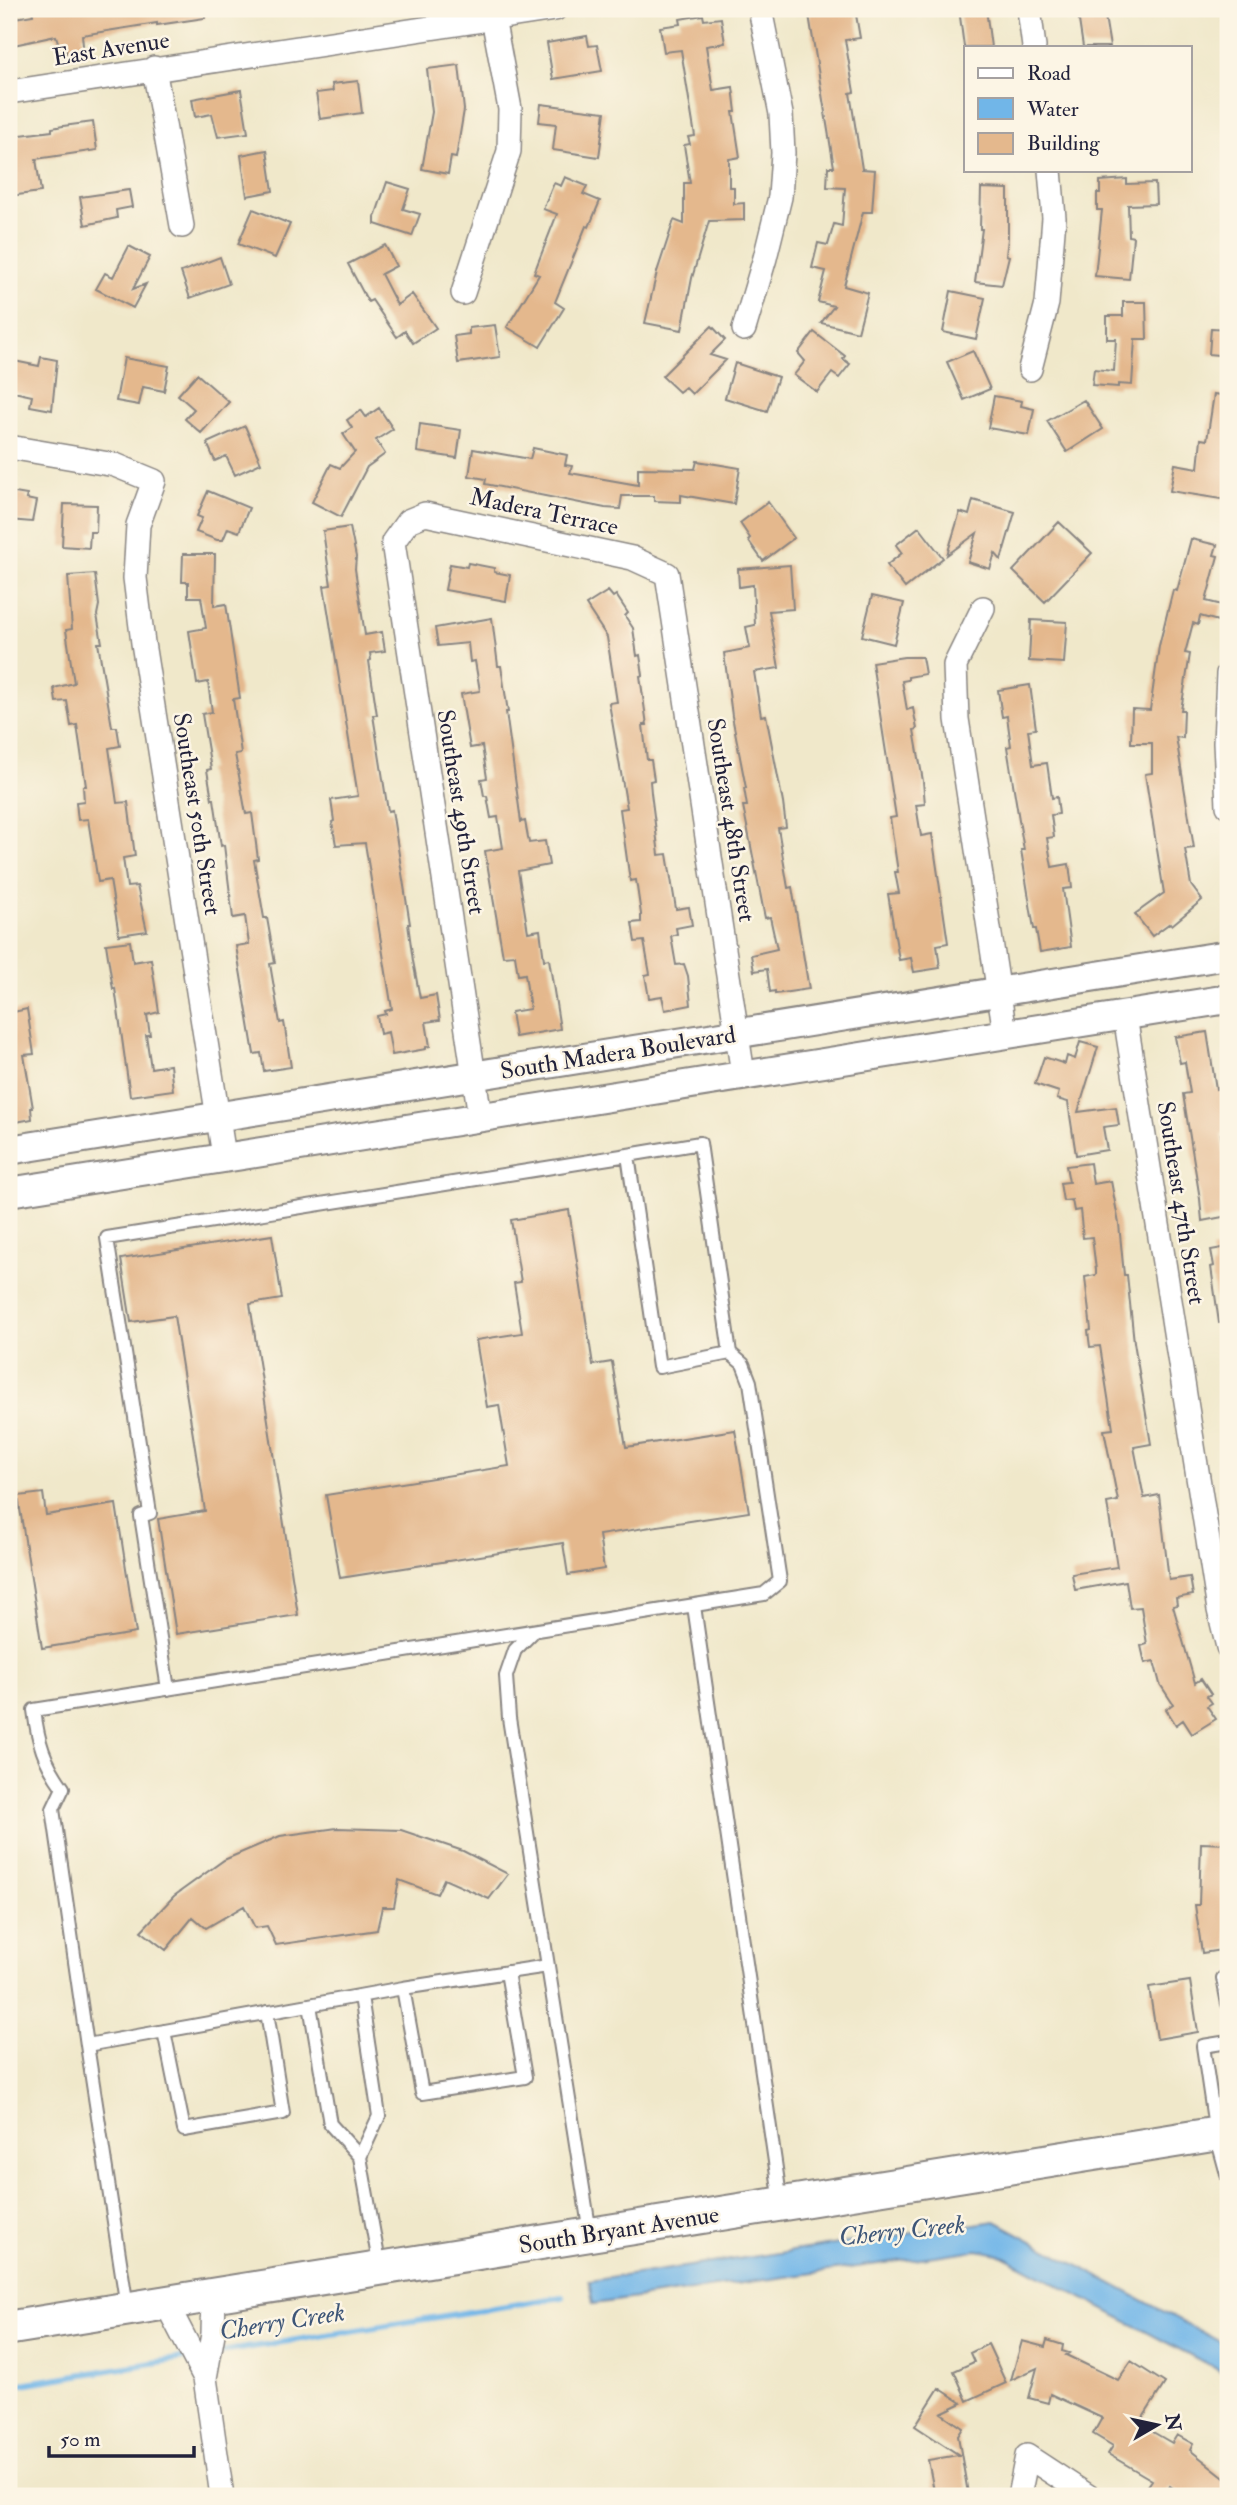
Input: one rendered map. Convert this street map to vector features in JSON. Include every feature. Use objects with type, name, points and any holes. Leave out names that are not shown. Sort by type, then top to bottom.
[{"type":"main road","name":"South Bryant Avenue","points":[[9,2328],[1222,2133]]},
{"type":"street","name":"East Avenue","points":[[9,92],[555,9]]},
{"type":"street","points":[[744,328],[780,197],[783,153],[781,114],[760,9]]},
{"type":"street","points":[[1029,9],[1034,46]]},
{"type":"street","points":[[463,293],[509,151],[510,109],[493,18]]},
{"type":"street","points":[[154,68],[182,226]]},
{"type":"street","points":[[1030,369],[1047,303],[1054,218],[1050,172]]},
{"type":"street","name":"Southeast 50th Street","points":[[9,447],[115,465],[154,481],[138,525],[135,578],[224,1156]]},
{"type":"street","name":"Madera Terrace","points":[[408,521],[425,514],[458,520],[632,558],[667,574]]},
{"type":"street","name":"Southeast 49th Street","points":[[408,521],[393,541],[481,1116]]},
{"type":"street","name":"Southeast 48th Street","points":[[667,574],[743,1074]]},
{"type":"street","points":[[984,608],[955,665],[957,719],[1005,1033]]},
{"type":"street","points":[[1228,674],[1228,806]]},
{"type":"street","name":"South Madera Boulevard","points":[[9,1150],[1228,956]]},
{"type":"street","name":"South Madera Boulevard","points":[[9,1192],[1228,999]]},
{"type":"street","name":"Southeast 47th Street","points":[[1125,1016],[1219,1610],[1228,1647]]},
{"type":"street","points":[[214,2295],[213,2334],[205,2378],[222,2496]]},
{"type":"street","points":[[166,2303],[205,2378]]},
{"type":"street","points":[[1019,2496],[1027,2456],[1088,2496]]},
{"type":"lane","points":[[128,2309],[53,1809],[63,1788],[52,1773],[39,1744],[34,1710],[532,1632],[764,1594],[780,1581],[750,1382],[743,1364],[730,1353],[700,1143],[107,1238],[149,1513],[141,1516],[168,1689]]},
{"type":"lane","points":[[628,1154],[659,1367],[730,1353]]},
{"type":"lane","points":[[694,1606],[782,2204]]},
{"type":"lane","points":[[532,1632],[515,1650],[506,1676],[509,1718],[591,2234]]},
{"type":"lane","points":[[87,2045],[403,1988],[548,1966]]},
{"type":"lane","points":[[403,1988],[422,2093],[435,2091],[525,2077],[507,1972]]},
{"type":"lane","points":[[1228,1977],[1223,1978],[1228,2004]]},
{"type":"lane","points":[[360,2157],[379,2116],[361,1996]]},
{"type":"lane","points":[[310,2005],[330,2124],[360,2157],[380,2268]]},
{"type":"lane","points":[[164,2031],[184,2130],[283,2113],[267,2012]]},
{"type":"lane","points":[[1228,2042],[1203,2046],[1222,2133],[1228,2178]]},
{"type":"water","points":[[995,2221],[1228,2346],[1228,2375],[999,2254],[977,2250],[593,2304],[589,2281]]},
{"type":"building","points":[[32,9],[205,9],[205,18],[82,35],[84,55],[67,58],[65,44],[59,45],[56,36],[9,46],[9,19],[33,15]]},
{"type":"building","points":[[808,9],[855,9],[860,38],[845,40],[854,92],[850,93],[862,169],[875,170],[872,212],[863,212],[844,286],[868,293],[858,332],[821,323],[834,306],[818,302],[826,271],[812,268],[818,243],[828,245],[834,224],[842,226],[845,188],[827,187],[828,167],[834,167]]},
{"type":"building","points":[[959,9],[986,9],[991,46],[964,47]]},
{"type":"building","points":[[1104,10],[1110,46],[1083,46],[1078,14]]},
{"type":"building","points":[[703,15],[704,20],[721,18],[725,43],[706,46],[713,90],[733,87],[736,112],[733,112],[740,157],[729,159],[729,187],[734,187],[734,204],[744,203],[744,220],[709,221],[692,278],[682,330],[645,323],[657,272],[674,220],[684,224],[684,183],[690,183],[684,145],[690,144],[688,137],[695,136],[681,50],[664,52],[660,27],[681,24],[680,19]]},
{"type":"building","points":[[587,36],[589,46],[597,45],[602,71],[553,79],[547,43]]},
{"type":"building","points":[[459,65],[464,110],[456,158],[451,157],[448,174],[422,169],[432,112],[427,69]]},
{"type":"building","points":[[358,81],[362,113],[320,119],[316,93],[333,91],[332,84]]},
{"type":"building","points":[[241,90],[248,133],[218,137],[212,114],[195,117],[192,99]]},
{"type":"building","points":[[541,104],[605,112],[599,157],[553,150],[556,124],[539,122]]},
{"type":"building","points":[[93,122],[97,150],[36,159],[41,192],[9,196],[9,154],[14,153],[12,136]]},
{"type":"building","points":[[267,150],[273,191],[247,196],[241,155]]},
{"type":"building","points":[[565,177],[587,186],[583,194],[600,201],[589,227],[586,226],[555,302],[564,308],[540,347],[507,327],[539,275],[534,273],[557,214],[543,209],[554,183],[561,186]]},
{"type":"building","points":[[1127,179],[1127,184],[1155,183],[1156,204],[1128,205],[1129,236],[1133,237],[1129,279],[1095,276],[1102,210],[1097,210],[1100,181]]},
{"type":"building","points":[[387,182],[410,189],[403,209],[420,214],[412,236],[375,224]]},
{"type":"building","points":[[981,188],[1008,189],[1006,255],[1009,256],[1002,285],[975,282],[982,229]]},
{"type":"building","points":[[129,190],[132,207],[116,210],[117,218],[85,225],[80,197]]},
{"type":"building","points":[[253,209],[290,224],[275,258],[238,244]]},
{"type":"building","points":[[385,245],[396,266],[381,274],[397,305],[412,294],[436,328],[413,343],[405,331],[397,337],[372,300],[368,302],[348,264]]},
{"type":"building","points":[[129,246],[150,257],[133,289],[146,284],[133,308],[96,289],[105,273],[113,277]]},
{"type":"building","points":[[220,257],[229,284],[190,298],[181,272]]},
{"type":"building","points":[[951,291],[985,298],[976,339],[943,332]]},
{"type":"building","points":[[1123,302],[1146,302],[1147,339],[1135,339],[1132,385],[1092,385],[1094,369],[1114,371],[1116,339],[1107,339],[1107,316],[1123,316]]},
{"type":"building","points":[[495,325],[500,357],[458,363],[454,336],[469,334],[469,328]]},
{"type":"building","points":[[712,326],[725,340],[710,355],[726,360],[692,394],[685,387],[679,392],[662,376]]},
{"type":"building","points":[[1211,328],[1228,329],[1228,356],[1209,354]]},
{"type":"building","points":[[814,332],[845,356],[843,359],[850,364],[839,378],[832,373],[817,392],[794,375],[805,361],[798,353]]},
{"type":"building","points":[[973,351],[990,389],[964,400],[947,362]]},
{"type":"building","points":[[41,357],[57,360],[52,410],[30,406],[32,396],[9,391],[9,360],[39,366]]},
{"type":"building","points":[[124,358],[169,366],[164,391],[143,387],[139,405],[116,401]]},
{"type":"building","points":[[735,363],[778,377],[767,411],[725,398]]},
{"type":"building","points":[[197,374],[229,402],[201,433],[185,419],[194,409],[178,395]]},
{"type":"building","points":[[1214,394],[1228,396],[1228,500],[1170,491],[1175,464],[1198,468],[1201,439],[1207,440]]},
{"type":"building","points":[[994,396],[1022,401],[1021,406],[1034,409],[1029,435],[988,428]]},
{"type":"building","points":[[1084,400],[1103,429],[1067,452],[1047,421]]},
{"type":"building","points":[[379,408],[393,429],[376,440],[385,454],[367,467],[341,517],[312,502],[331,464],[340,468],[355,452],[343,434],[352,428],[347,420],[361,410],[366,417]]},
{"type":"building","points":[[420,424],[461,430],[457,458],[417,452]]},
{"type":"building","points":[[245,426],[261,463],[235,475],[226,456],[215,461],[207,443]]},
{"type":"building","points":[[533,448],[567,455],[565,465],[572,466],[570,473],[638,485],[638,468],[695,469],[697,461],[740,468],[734,504],[681,495],[681,502],[654,501],[654,496],[622,496],[620,509],[605,508],[485,484],[486,479],[469,476],[473,449],[530,459]]},
{"type":"building","points":[[208,491],[249,508],[239,532],[228,528],[223,540],[217,540],[196,532],[202,518],[197,516]]},
{"type":"building","points":[[9,492],[27,495],[26,499],[36,501],[32,522],[9,520]]},
{"type":"building","points":[[973,500],[1015,512],[1001,560],[995,553],[990,569],[968,562],[977,533],[947,555],[960,512],[969,515]]},
{"type":"building","points":[[768,502],[794,538],[763,561],[740,523]]},
{"type":"building","points":[[64,504],[97,505],[96,532],[90,532],[89,548],[62,546]]},
{"type":"building","points":[[1059,522],[1092,553],[1045,602],[1013,571]]},
{"type":"building","points":[[350,527],[365,635],[382,632],[385,651],[370,653],[377,715],[373,715],[388,811],[392,810],[410,924],[413,961],[420,998],[436,995],[440,1020],[426,1022],[430,1046],[426,1049],[392,1055],[388,1032],[380,1034],[377,1016],[392,1009],[365,843],[336,845],[332,822],[331,800],[358,796],[324,586],[331,585],[323,531]]},
{"type":"building","points":[[919,527],[943,558],[905,588],[887,565],[902,553],[896,545]]},
{"type":"building","points":[[1191,539],[1217,545],[1214,555],[1218,556],[1206,601],[1222,605],[1218,621],[1200,616],[1198,625],[1193,623],[1185,653],[1190,654],[1181,710],[1184,710],[1183,738],[1176,737],[1194,848],[1185,849],[1191,885],[1202,900],[1172,925],[1170,923],[1152,936],[1135,914],[1164,893],[1145,774],[1152,773],[1152,743],[1131,743],[1132,709],[1150,710],[1159,646],[1173,590],[1177,591]]},
{"type":"building","points":[[183,554],[215,554],[214,606],[226,604],[240,698],[233,699],[241,753],[235,754],[246,814],[252,813],[258,859],[254,860],[275,963],[270,964],[280,1023],[284,1022],[291,1067],[264,1071],[261,1053],[254,1054],[236,946],[249,944],[245,916],[233,918],[224,845],[221,846],[207,770],[211,769],[202,714],[212,712],[208,682],[197,684],[189,631],[206,628],[201,597],[188,597],[188,582],[182,582]]},
{"type":"building","points":[[468,563],[494,568],[494,572],[510,575],[506,601],[445,590],[450,564],[467,567]]},
{"type":"building","points":[[790,565],[793,609],[769,611],[779,668],[754,672],[761,716],[766,715],[783,803],[786,827],[778,828],[788,888],[792,887],[809,989],[775,994],[775,991],[770,992],[767,969],[754,971],[751,955],[777,949],[770,917],[765,918],[743,806],[747,806],[746,788],[732,716],[724,653],[750,648],[746,627],[755,625],[753,585],[739,587],[738,569]]},
{"type":"building","points":[[95,574],[99,605],[97,615],[102,643],[98,643],[112,727],[117,727],[120,746],[109,748],[117,803],[128,802],[135,856],[123,858],[127,887],[137,886],[147,931],[119,935],[110,880],[98,882],[88,819],[78,820],[76,802],[84,801],[83,786],[86,786],[77,725],[71,726],[67,701],[56,702],[54,688],[74,683],[66,630],[72,629],[68,576]]},
{"type":"building","points":[[608,591],[613,597],[616,595],[628,613],[625,616],[633,628],[637,656],[640,655],[647,725],[643,725],[647,760],[651,760],[654,780],[650,781],[659,855],[667,854],[676,909],[689,907],[692,925],[676,928],[677,934],[671,936],[676,965],[684,964],[688,976],[691,1005],[665,1010],[662,996],[649,998],[645,975],[650,974],[644,941],[635,942],[632,923],[641,922],[641,914],[636,880],[630,881],[620,809],[627,808],[609,703],[617,702],[607,637],[586,605]]},
{"type":"building","points":[[872,596],[904,603],[894,644],[862,636]]},
{"type":"building","points":[[492,618],[498,666],[501,666],[508,712],[521,822],[525,821],[529,843],[545,841],[549,865],[518,871],[528,932],[540,930],[544,960],[549,959],[560,1029],[515,1037],[511,1012],[530,1009],[525,974],[518,975],[515,955],[503,956],[485,851],[503,848],[498,817],[491,818],[487,796],[484,796],[481,779],[487,778],[482,746],[470,748],[461,694],[480,691],[475,661],[470,662],[468,643],[438,646],[435,628]]},
{"type":"building","points":[[1031,620],[1067,622],[1064,663],[1029,661]]},
{"type":"building","points":[[922,657],[925,674],[902,681],[907,710],[913,708],[917,729],[914,730],[925,804],[916,805],[921,836],[932,834],[948,943],[937,945],[940,968],[914,972],[911,958],[899,960],[888,894],[899,893],[890,818],[896,817],[872,662]]},
{"type":"building","points":[[1030,685],[1036,729],[1028,730],[1033,765],[1047,763],[1052,798],[1057,797],[1059,814],[1051,815],[1054,837],[1047,838],[1052,867],[1069,864],[1072,888],[1063,889],[1071,947],[1040,952],[1021,850],[1024,850],[1007,747],[1011,746],[1007,716],[1002,717],[998,690]]},
{"type":"building","points":[[130,941],[133,962],[151,959],[159,1012],[147,1015],[150,1035],[146,1035],[151,1068],[170,1065],[173,1090],[130,1096],[106,944]]},
{"type":"building","points":[[27,1009],[34,1054],[24,1055],[33,1108],[32,1119],[16,1122],[14,1112],[9,1112],[9,1013]]},
{"type":"building","points":[[1207,1032],[1216,1089],[1224,1087],[1228,1111],[1228,1133],[1221,1134],[1228,1181],[1228,1216],[1202,1221],[1183,1094],[1190,1093],[1185,1062],[1180,1063],[1175,1037]]},
{"type":"building","points":[[1080,1042],[1098,1047],[1078,1112],[1116,1107],[1119,1125],[1103,1127],[1107,1150],[1076,1155],[1068,1102],[1057,1099],[1059,1092],[1035,1084],[1044,1057],[1065,1064],[1067,1056],[1075,1059]]},
{"type":"building","points":[[1090,1163],[1093,1184],[1111,1181],[1119,1224],[1124,1275],[1127,1275],[1134,1342],[1151,1444],[1134,1447],[1144,1498],[1159,1495],[1169,1580],[1190,1577],[1193,1595],[1176,1598],[1177,1605],[1173,1606],[1195,1683],[1201,1679],[1211,1694],[1207,1696],[1212,1703],[1207,1706],[1216,1719],[1192,1734],[1183,1720],[1176,1725],[1166,1709],[1173,1704],[1160,1684],[1154,1661],[1145,1663],[1141,1646],[1147,1644],[1141,1607],[1130,1608],[1126,1581],[1075,1590],[1072,1574],[1117,1567],[1107,1503],[1118,1501],[1104,1430],[1113,1429],[1100,1346],[1090,1347],[1088,1331],[1091,1330],[1085,1277],[1096,1275],[1092,1237],[1083,1238],[1080,1210],[1074,1211],[1072,1200],[1063,1201],[1060,1183],[1069,1182],[1066,1166]]},
{"type":"building","points":[[569,1210],[593,1365],[612,1362],[626,1447],[735,1430],[749,1512],[599,1535],[604,1569],[568,1575],[563,1543],[340,1578],[326,1495],[509,1466],[499,1405],[487,1407],[476,1340],[522,1333],[514,1283],[521,1282],[511,1220]]},
{"type":"building","points":[[272,1235],[282,1299],[250,1304],[298,1615],[176,1634],[158,1519],[205,1511],[174,1316],[131,1322],[121,1259]]},
{"type":"building","points":[[1228,1247],[1228,1322],[1219,1323],[1211,1250]]},
{"type":"building","points":[[43,1493],[46,1515],[116,1504],[136,1633],[42,1648],[18,1496]]},
{"type":"building","points":[[337,1828],[401,1830],[463,1851],[508,1874],[489,1899],[444,1879],[437,1894],[399,1880],[394,1907],[382,1907],[377,1930],[276,1945],[267,1926],[255,1928],[244,1906],[206,1928],[193,1917],[166,1950],[141,1931],[174,1896],[224,1860],[280,1836]]},
{"type":"building","points":[[1201,1843],[1228,1844],[1228,1949],[1202,1953],[1195,1905],[1199,1905]]},
{"type":"building","points":[[1190,1981],[1198,2032],[1157,2039],[1149,1987]]},
{"type":"building","points":[[1047,2340],[1063,2345],[1062,2351],[1069,2353],[1066,2355],[1118,2380],[1131,2361],[1165,2383],[1139,2424],[1172,2443],[1177,2435],[1193,2444],[1190,2450],[1228,2480],[1228,2496],[1183,2496],[1170,2486],[1164,2496],[1158,2496],[1146,2489],[1152,2480],[1108,2454],[1113,2446],[1093,2434],[1102,2418],[1050,2394],[1048,2403],[1029,2398],[1037,2368],[1011,2380],[1022,2341],[1045,2347]]},
{"type":"building","points":[[988,2344],[1006,2383],[967,2401],[954,2371],[974,2362],[970,2353]]},
{"type":"building","points":[[939,2388],[962,2403],[941,2413],[963,2428],[958,2436],[968,2493],[935,2496],[928,2460],[959,2455],[915,2426]]},
{"type":"waterway","name":"Cherry Creek","points":[[215,2353],[562,2297]]},
{"type":"waterway","name":"Cherry Creek","points":[[9,2386],[190,2357]]}]
